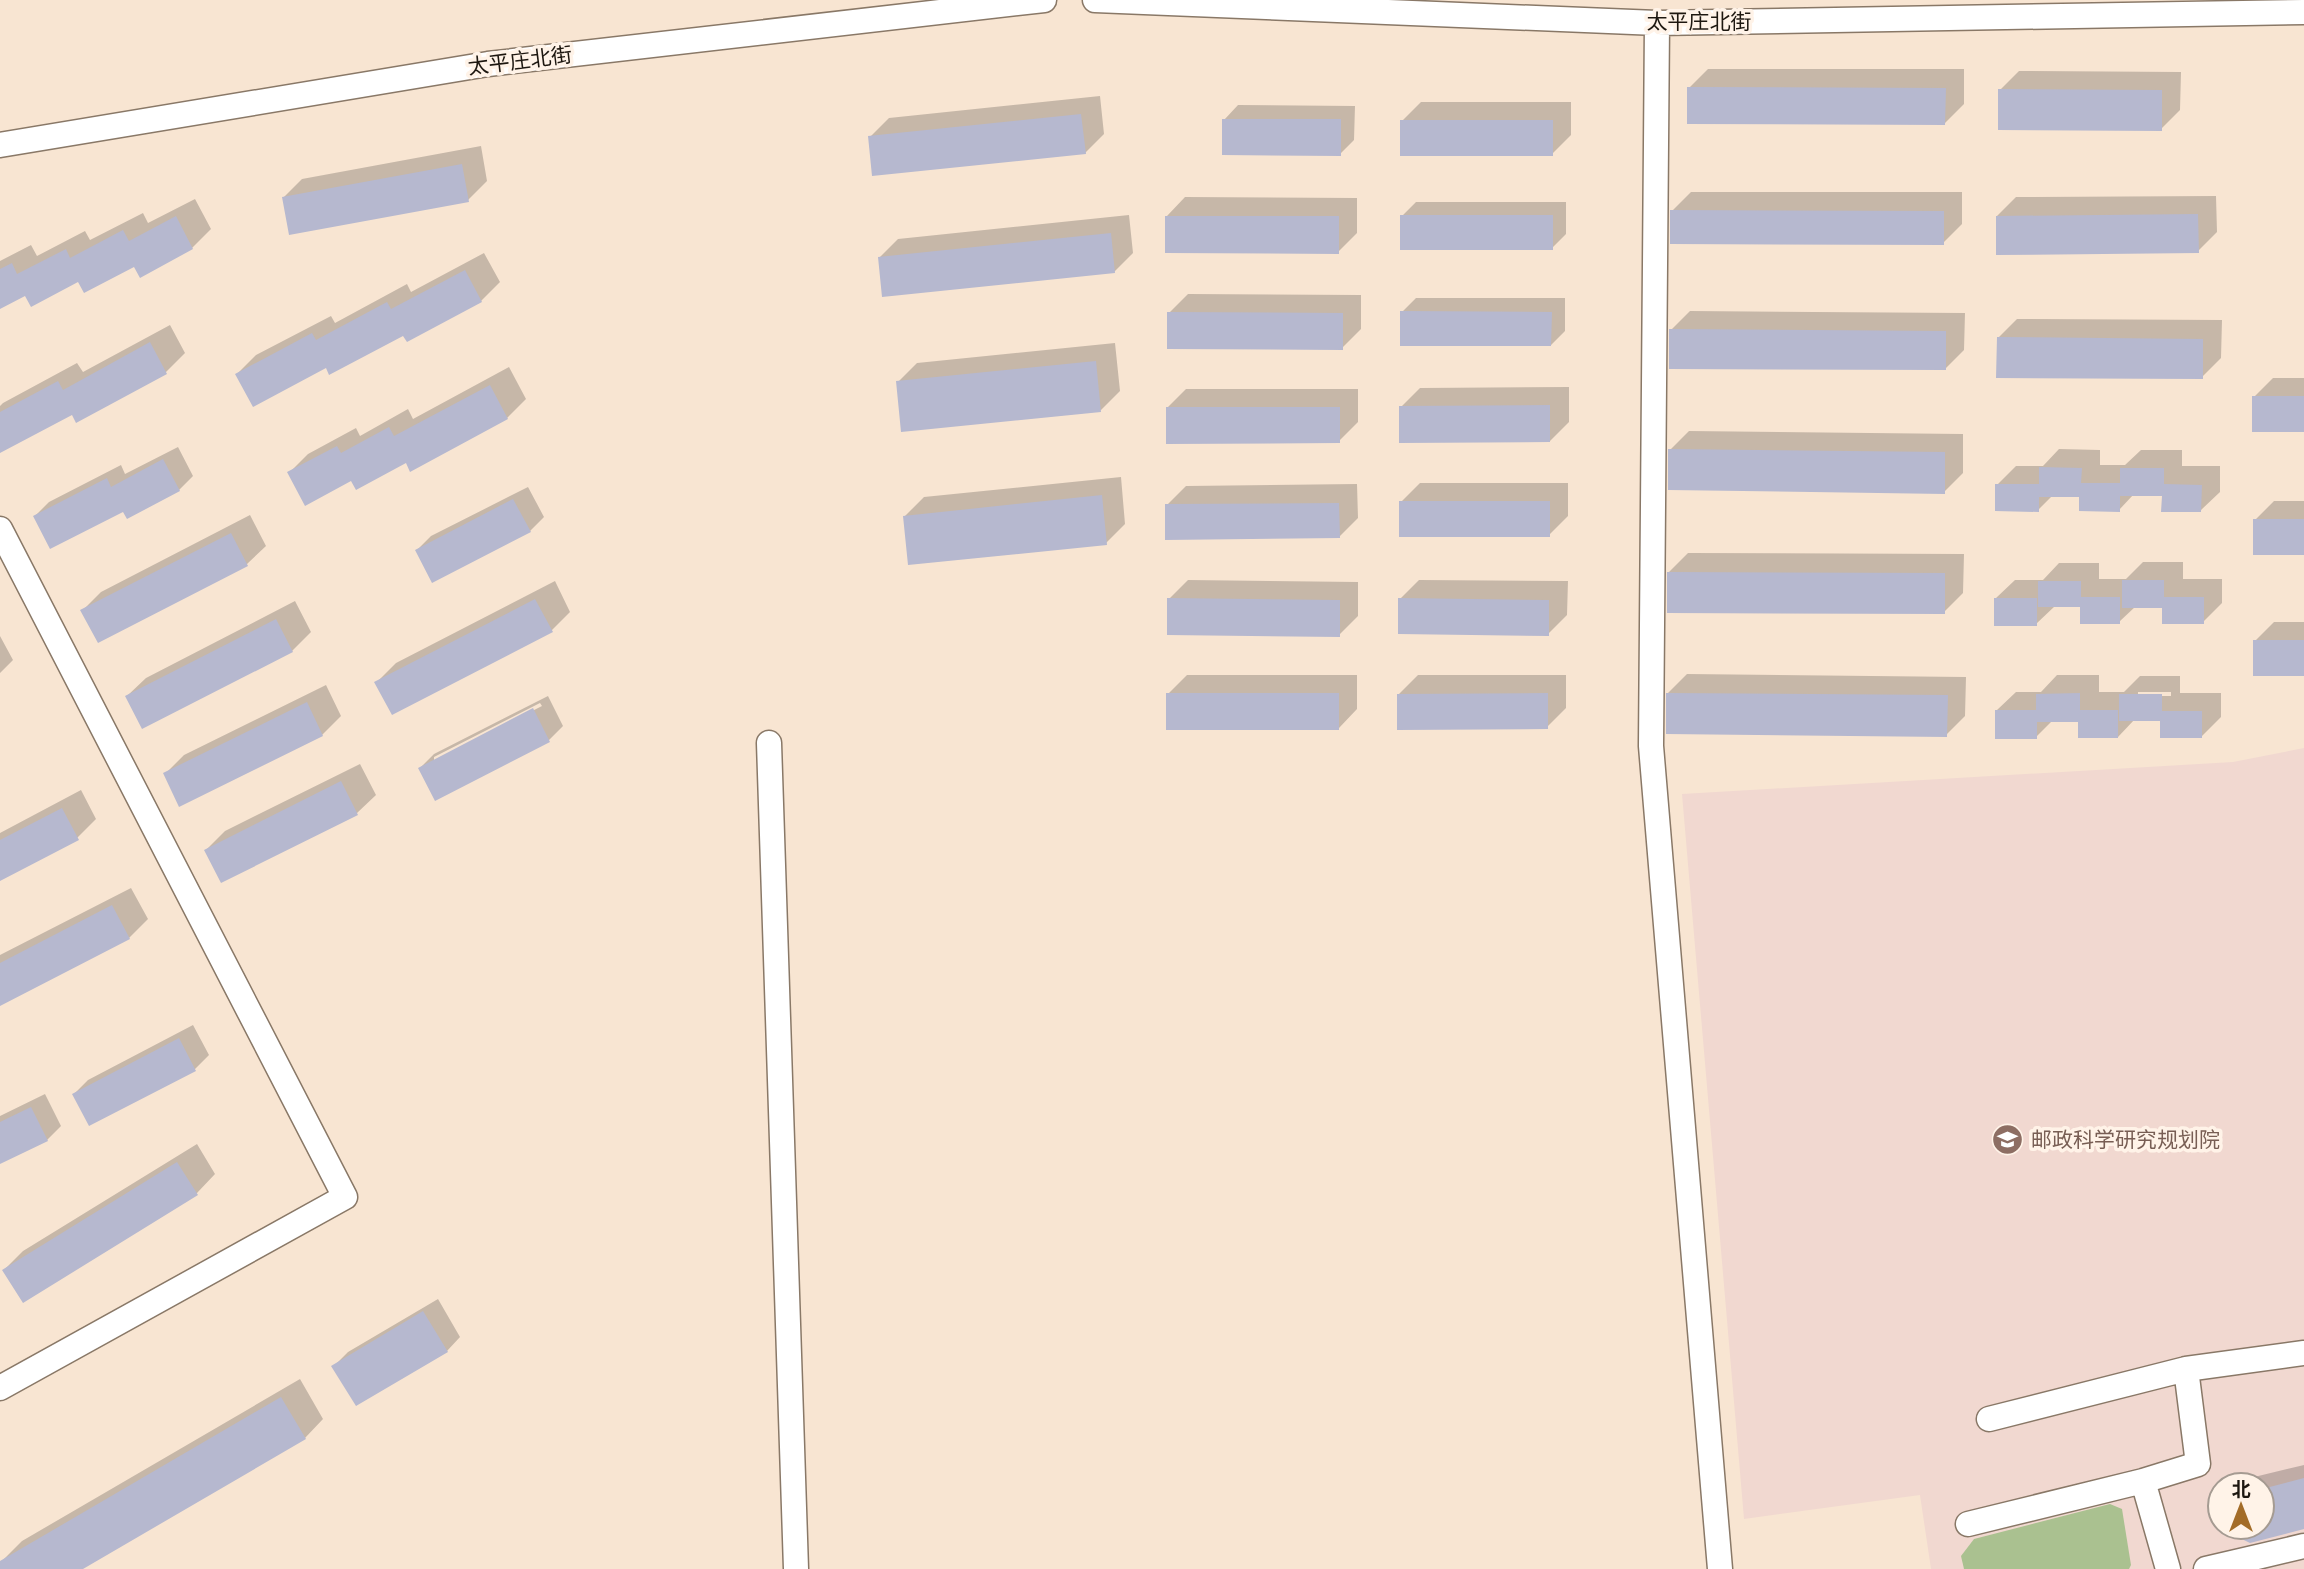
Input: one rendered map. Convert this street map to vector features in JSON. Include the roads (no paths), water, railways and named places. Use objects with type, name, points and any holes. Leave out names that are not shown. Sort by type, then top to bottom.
[{"type":"street","name":"太平庄北街","points":[[0,145],[488,64],[1044,0]]},
{"type":"street","name":"太平庄北街","points":[[1095,0],[1657,23],[2304,12]]},
{"type":"street","points":[[1657,23],[1651,746],[1720,1569]]},
{"type":"street","points":[[0,528],[345,1197],[0,1388]]},
{"type":"street","points":[[769,743],[796,1569]]},
{"type":"street","points":[[1989,1419],[2186,1369],[2304,1353]]},
{"type":"street","points":[[1968,1524],[2143,1481],[2198,1464],[2186,1369]]},
{"type":"street","points":[[2143,1481],[2168,1569]]},
{"type":"street","points":[[2206,1569],[2304,1546]]},
{"type":"place","name":"邮政科学研究规划院","points":[[2008,1140]]}]
